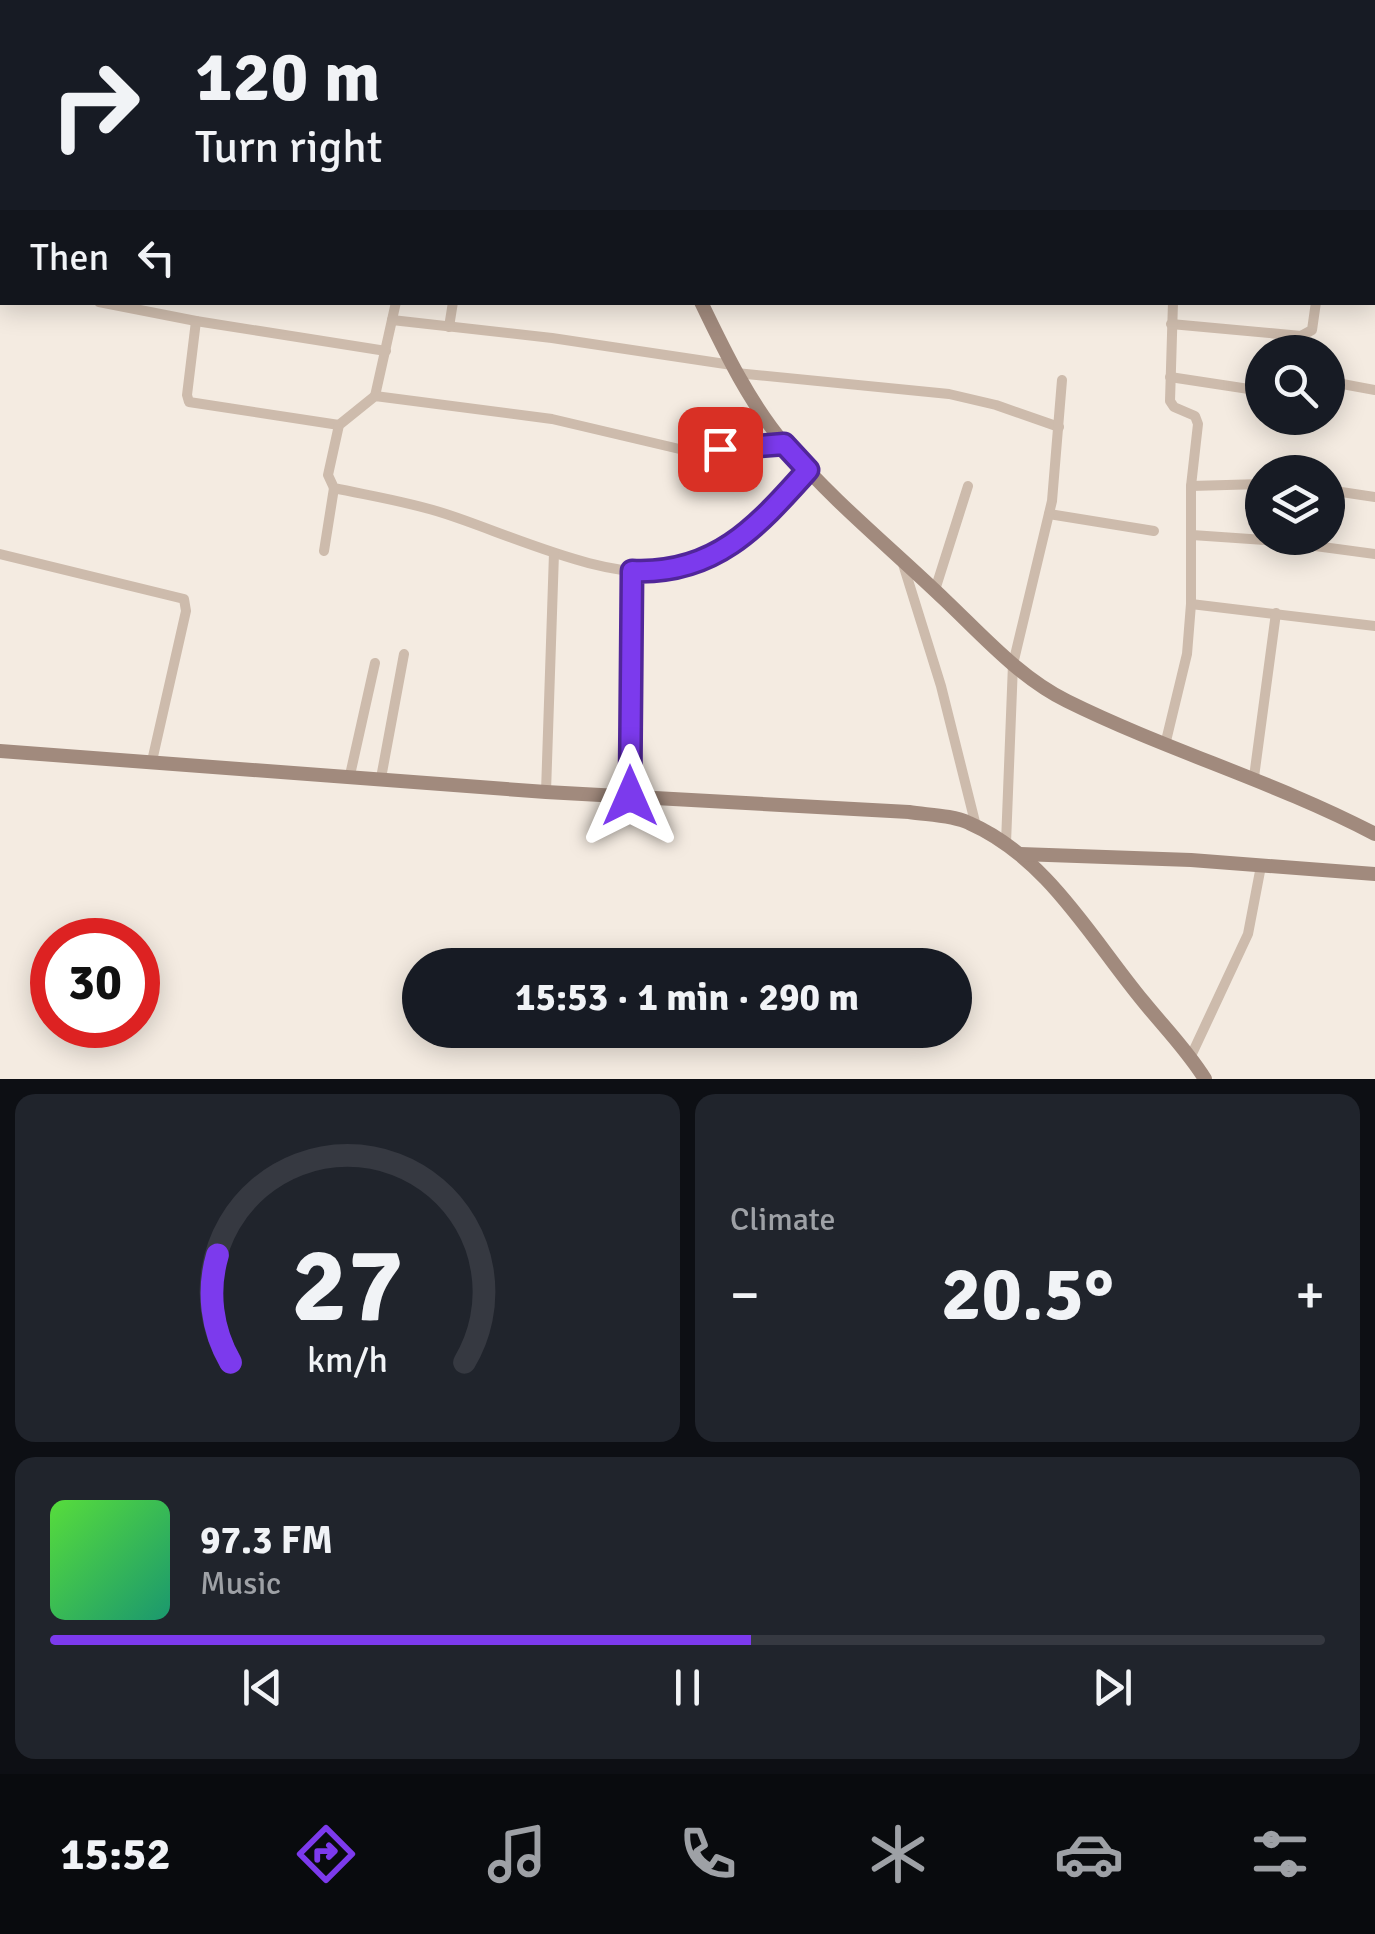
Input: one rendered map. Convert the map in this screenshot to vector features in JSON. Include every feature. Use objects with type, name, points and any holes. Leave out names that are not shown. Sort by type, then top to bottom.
[{"type":"main road","points":[[702,305],[734,369],[784,444],[903,564],[1036,684],[1165,744],[1254,777],[1375,834]]},
{"type":"main road","points":[[0,751],[546,792],[910,812],[966,820],[1020,854],[1065,900],[1191,1056],[1205,1079]]},
{"type":"main road","points":[[1020,854],[1375,874]]},
{"type":"street","points":[[114,305],[196,322],[386,351]]},
{"type":"street","points":[[324,552],[334,488],[328,476],[339,425],[374,396],[395,305]]},
{"type":"street","points":[[450,326],[453,305]]},
{"type":"street","points":[[1165,744],[1186,654],[1192,604],[1192,486],[1198,420],[1171,405],[1173,305]]},
{"type":"street","points":[[1170,324],[1301,336],[1312,330],[1316,305]]},
{"type":"street","points":[[392,320],[552,338],[734,369],[948,394],[996,404],[1059,427]]},
{"type":"street","points":[[196,322],[189,402],[339,425]]},
{"type":"street","points":[[1170,377],[1245,389]]},
{"type":"street","points":[[1006,843],[1013,664],[1049,514],[1062,380]]},
{"type":"street","points":[[1345,383],[1375,390]]},
{"type":"street","points":[[374,396],[552,420],[688,451],[784,444]]},
{"type":"street","points":[[334,488],[442,512],[554,553],[632,571],[674,570],[726,548],[757,527],[808,470]]},
{"type":"street","points":[[1192,486],[1245,484]]},
{"type":"street","points":[[936,590],[968,486]]},
{"type":"street","points":[[1345,493],[1375,497]]},
{"type":"street","points":[[1049,514],[1154,530]]},
{"type":"street","points":[[1192,536],[1278,541],[1375,554]]},
{"type":"street","points":[[546,792],[554,553]]},
{"type":"street","points":[[0,554],[184,599],[186,610],[152,761]]},
{"type":"street","points":[[903,564],[976,826]]},
{"type":"street","points":[[630,796],[632,571]]},
{"type":"street","points":[[1192,604],[1375,626]]},
{"type":"street","points":[[1254,777],[1276,614]]},
{"type":"street","points":[[381,778],[404,654]]},
{"type":"street","points":[[350,775],[375,663]]},
{"type":"street","points":[[1191,1056],[1248,934],[1260,866]]},
{"type":"route","points":[[630,796],[632,571],[674,570],[726,548],[757,527],[808,470],[784,444],[720,449]]}]
